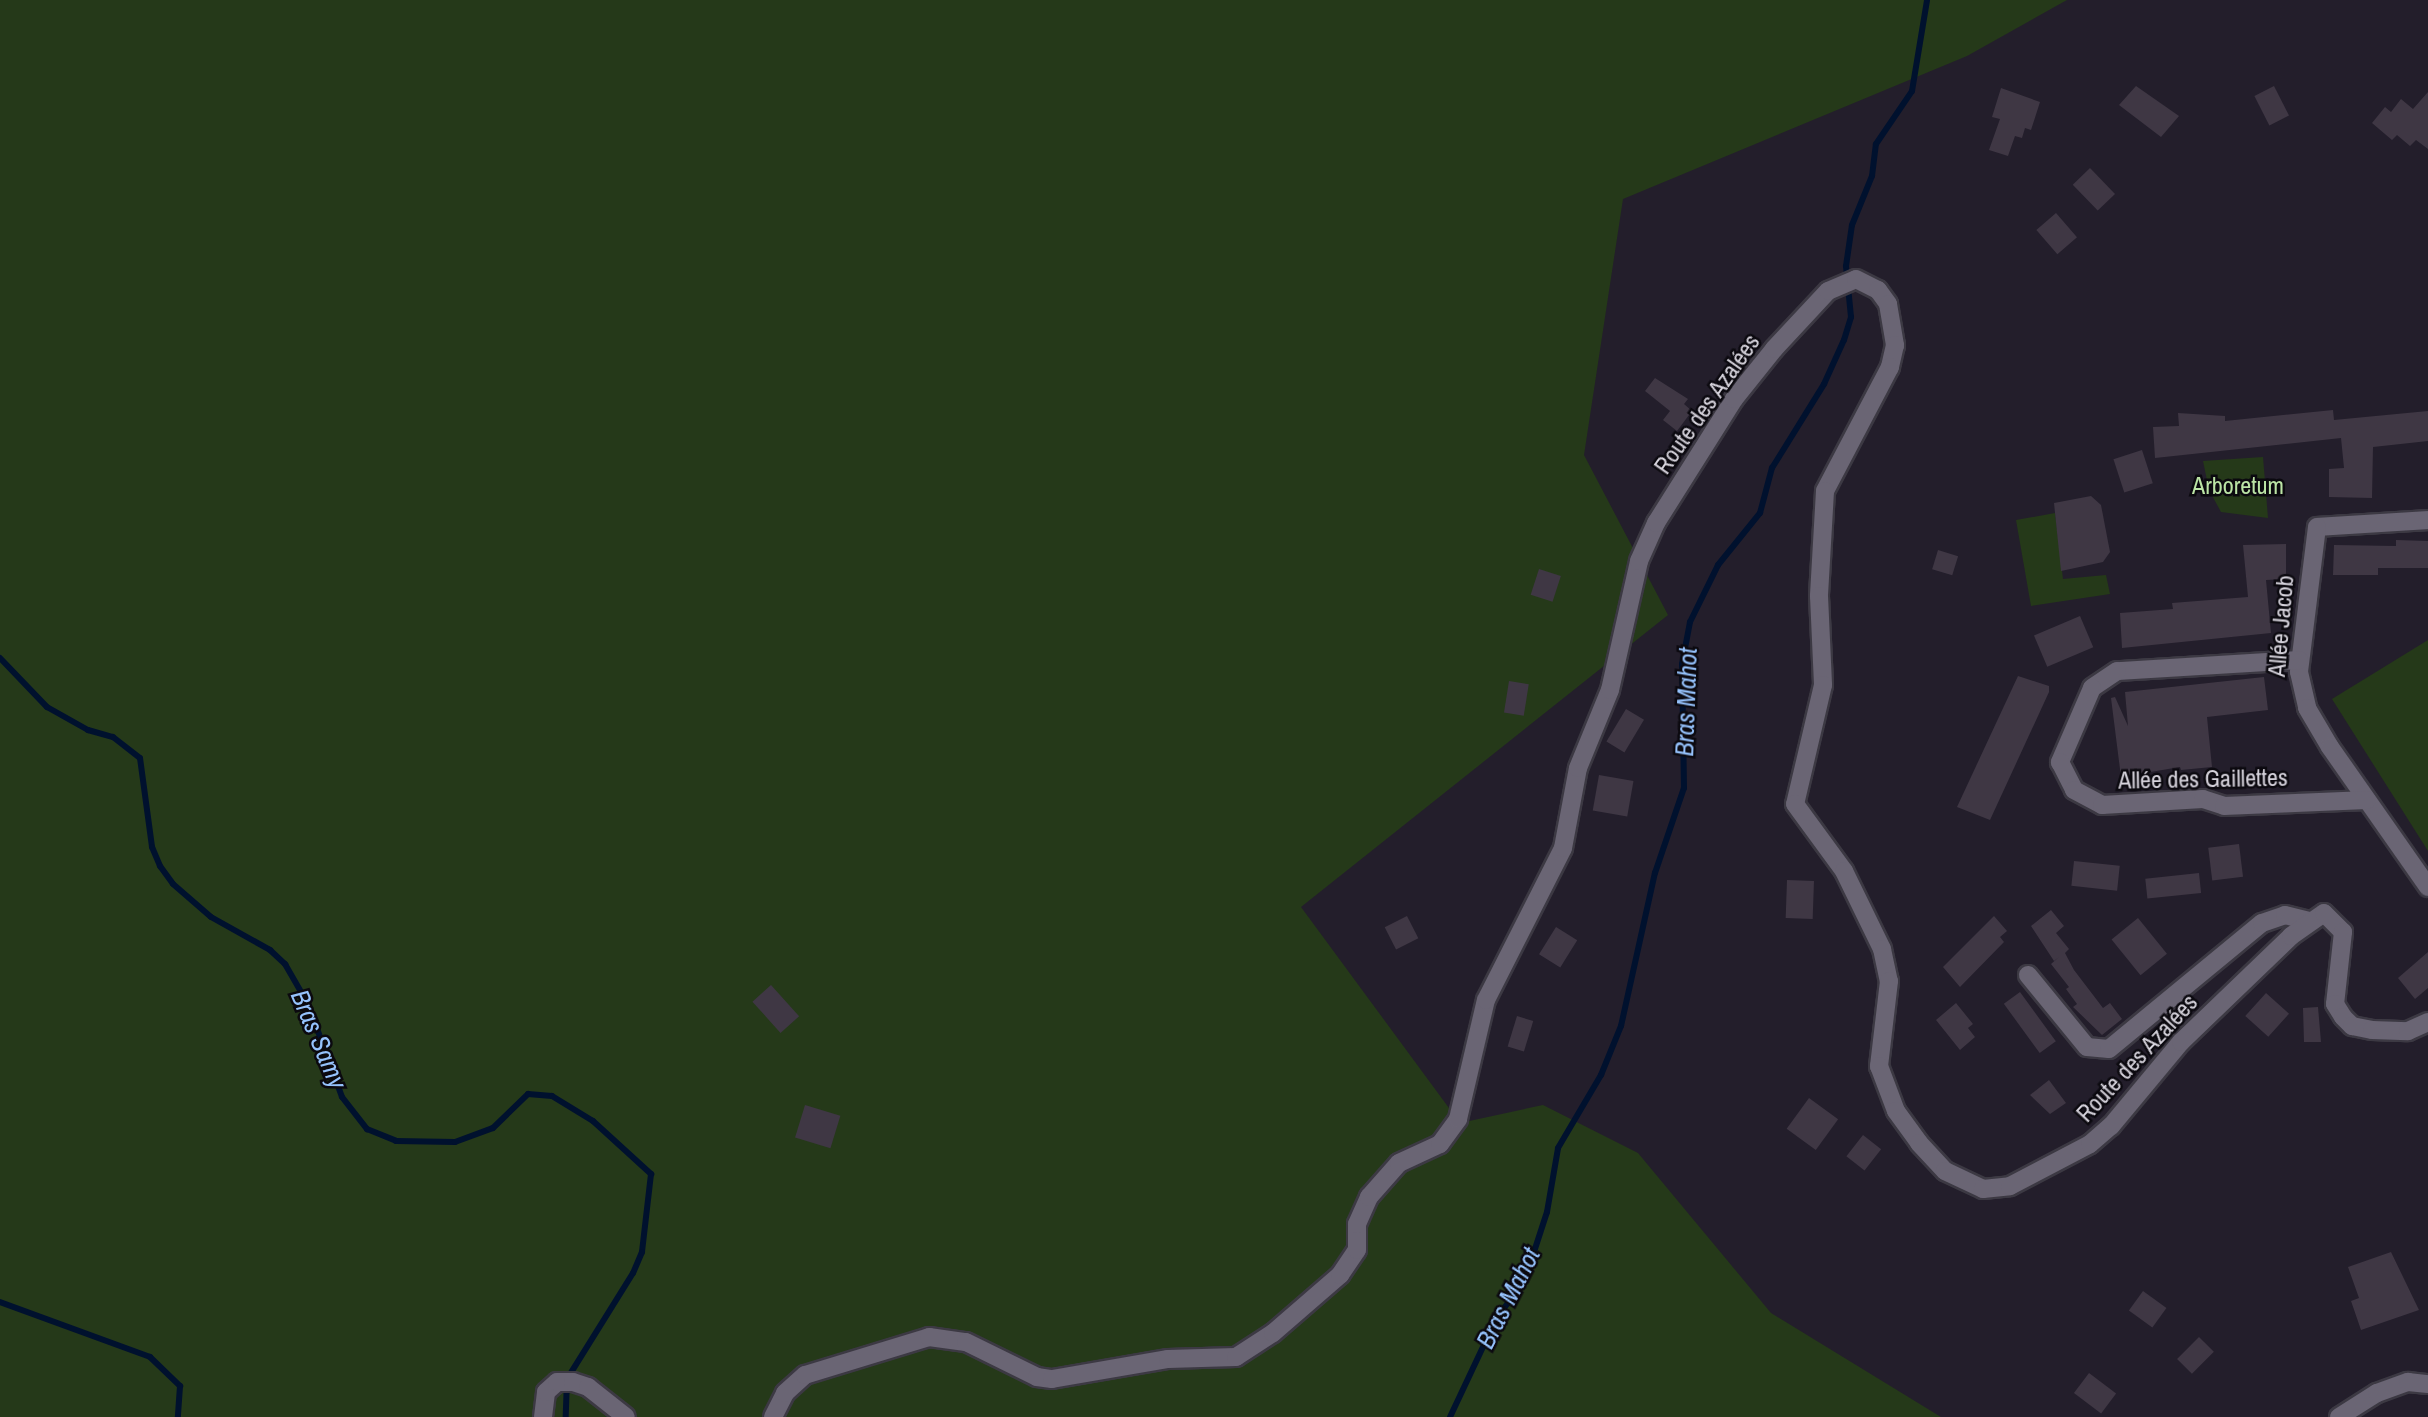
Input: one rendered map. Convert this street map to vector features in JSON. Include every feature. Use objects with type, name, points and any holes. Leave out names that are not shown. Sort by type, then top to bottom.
[{"type":"main road","name":"Route des Azalées","points":[[773,1417],[785,1393],[805,1375],[929,1337],[966,1342],[1037,1377],[1052,1379],[1168,1359],[1236,1357],[1273,1333],[1340,1275],[1357,1250],[1357,1224],[1369,1196],[1399,1163],[1440,1144],[1458,1119],[1486,1000],[1563,848],[1578,768],[1610,690],[1639,561],[1656,523],[1734,399],[1815,303],[1842,282],[1856,279],[1878,290],[1888,304],[1895,345],[1891,367],[1825,491],[1819,596],[1823,685],[1795,804],[1844,871],[1882,949],[1889,982],[1879,1066],[1896,1111],[1945,1171],[1983,1189],[2010,1186],[2102,1135],[2181,1042],[2309,921],[2325,913],[2343,932],[2335,1004],[2353,1026],[2408,1031],[2428,1022]]},
{"type":"main road","name":"Allée Jacob","points":[[2428,520],[2317,527],[2299,660],[2301,691],[2307,708],[2428,887]]},
{"type":"main road","name":"Allée des Gaillettes","points":[[2299,660],[2117,671],[2092,688],[2060,762],[2074,790],[2102,805],[2203,799],[2224,806],[2367,800]]},
{"type":"main road","name":"Route des Azalées","points":[[2028,975],[2087,1047],[2109,1049],[2262,923],[2285,915],[2309,921]]},
{"type":"main road","points":[[541,1412],[545,1392],[557,1382],[588,1387],[626,1417]]},
{"type":"main road","points":[[2339,1417],[2377,1393],[2408,1382],[2428,1384]]},
{"type":"green space","points":[[0,0],[2067,0],[1967,56],[1623,199],[1584,455],[1668,615],[1301,907],[1460,1123],[1543,1105],[1638,1153],[1771,1313],[1941,1417],[0,1417]]},
{"type":"green space","name":"Arboretum","points":[[2263,457],[2268,518],[2221,512],[2209,490],[2203,461]]},
{"type":"green space","points":[[2055,513],[2063,579],[2106,575],[2110,594],[2031,606],[2016,520]]},
{"type":"green space","points":[[2428,640],[2428,851],[2332,699]]},
{"type":"building","points":[[2136,86],[2179,116],[2161,137],[2119,105]]},
{"type":"building","points":[[2274,86],[2289,115],[2269,125],[2254,96]]},
{"type":"building","points":[[2001,88],[2040,102],[2031,130],[2025,128],[2022,138],[2015,136],[2008,156],[1989,150],[2000,119],[1992,117]]},
{"type":"building","points":[[2428,92],[2428,149],[2416,140],[2410,146],[2397,135],[2392,140],[2372,123],[2385,107],[2391,112],[2401,99],[2413,109]]},
{"type":"building","points":[[2090,168],[2115,194],[2098,211],[2073,185]]},
{"type":"building","points":[[2056,213],[2077,237],[2057,254],[2036,230]]},
{"type":"building","points":[[1655,378],[1688,399],[1684,404],[1692,411],[1677,431],[1663,420],[1670,411],[1645,391]]},
{"type":"building","points":[[2333,410],[2334,420],[2428,411],[2428,441],[2373,447],[2372,498],[2329,497],[2329,469],[2344,468],[2341,438],[2155,458],[2153,427],[2179,426],[2178,413],[2225,416],[2225,421]]},
{"type":"building","points":[[2142,450],[2153,483],[2124,493],[2113,459]]},
{"type":"building","points":[[2091,496],[2101,505],[2110,552],[2103,562],[2061,571],[2054,503]]},
{"type":"building","points":[[2396,540],[2428,541],[2428,568],[2378,568],[2378,575],[2333,575],[2334,545],[2396,546]]},
{"type":"building","points":[[2286,544],[2286,579],[2266,580],[2271,633],[2122,648],[2120,613],[2173,609],[2172,603],[2248,597],[2243,545]]},
{"type":"building","points":[[1938,550],[1958,556],[1952,575],[1932,569]]},
{"type":"building","points":[[1539,569],[1561,576],[1553,602],[1531,595]]},
{"type":"building","points":[[2080,616],[2093,647],[2047,667],[2034,636]]},
{"type":"building","points":[[2018,676],[2049,686],[2049,692],[1990,820],[1957,807]]},
{"type":"building","points":[[2264,677],[2268,710],[2207,717],[2212,767],[2181,770],[2180,767],[2121,777],[2111,698],[2115,697],[2128,726],[2125,692]]},
{"type":"building","points":[[1509,681],[1529,684],[1524,716],[1504,713]]},
{"type":"building","points":[[1626,709],[1644,720],[1624,752],[1606,742]]},
{"type":"building","points":[[1599,775],[1633,781],[1627,817],[1593,810]]},
{"type":"building","points":[[2239,844],[2243,877],[2212,881],[2208,848]]},
{"type":"building","points":[[2074,861],[2120,866],[2117,891],[2071,886]]},
{"type":"building","points":[[2199,873],[2201,893],[2147,899],[2145,879]]},
{"type":"building","points":[[1787,880],[1814,881],[1813,919],[1786,918]]},
{"type":"building","points":[[2051,910],[2064,926],[2056,933],[2069,949],[2065,953],[2074,970],[2103,1008],[2110,1003],[2122,1019],[2102,1035],[2073,1007],[2077,1004],[2066,989],[2069,987],[2051,964],[2059,957],[2054,961],[2031,926]]},
{"type":"building","points":[[1407,916],[1418,938],[1396,950],[1385,927]]},
{"type":"building","points":[[1994,916],[2007,931],[2000,937],[2004,942],[1960,987],[1943,967]]},
{"type":"building","points":[[2138,918],[2167,954],[2141,975],[2112,939]]},
{"type":"building","points":[[1556,927],[1577,940],[1560,967],[1539,954]]},
{"type":"building","points":[[2428,952],[2428,988],[2415,999],[2398,978]]},
{"type":"building","points":[[771,985],[799,1016],[781,1033],[752,1002]]},
{"type":"building","points":[[2020,992],[2056,1041],[2040,1053],[2004,1004]]},
{"type":"building","points":[[2266,993],[2289,1014],[2268,1037],[2245,1016]]},
{"type":"building","points":[[1956,1003],[1973,1024],[1968,1028],[1975,1037],[1960,1050],[1936,1020]]},
{"type":"building","points":[[2318,1007],[2321,1042],[2304,1042],[2303,1008]]},
{"type":"building","points":[[1517,1016],[1533,1021],[1524,1052],[1508,1047]]},
{"type":"building","points":[[2049,1080],[2066,1103],[2050,1114],[2030,1095]]},
{"type":"building","points":[[1809,1098],[1838,1119],[1816,1150],[1787,1129]]},
{"type":"building","points":[[805,1105],[840,1116],[830,1148],[795,1138]]},
{"type":"building","points":[[1863,1135],[1881,1149],[1865,1170],[1846,1156]]},
{"type":"building","points":[[2391,1252],[2419,1310],[2361,1330],[2351,1301],[2359,1298],[2348,1267]]},
{"type":"building","points":[[2143,1291],[2166,1308],[2152,1327],[2129,1310]]},
{"type":"building","points":[[2199,1337],[2214,1352],[2192,1374],[2177,1359]]},
{"type":"building","points":[[2089,1373],[2116,1393],[2101,1413],[2074,1393]]},
{"type":"waterway","name":"Bras Mahot","points":[[1450,1417],[1497,1317],[1517,1291],[1533,1255],[1547,1212],[1558,1148],[1601,1075],[1621,1026],[1655,873],[1684,788],[1682,664],[1690,622],[1718,565],[1760,513],[1772,468],[1824,384],[1844,340],[1851,317],[1846,266],[1852,225],[1872,176],[1876,144],[1912,91],[1927,0]]},
{"type":"waterway","name":"Bras Samy","points":[[0,658],[47,707],[88,730],[113,737],[140,758],[152,847],[160,866],[173,884],[211,917],[270,950],[285,964],[308,1004],[342,1097],[367,1129],[396,1141],[455,1142],[493,1128],[528,1094],[552,1096],[593,1121],[651,1174],[642,1252],[633,1273],[567,1379],[566,1417]]},
{"type":"waterway","points":[[0,1302],[150,1357],[180,1386],[178,1417]]}]
